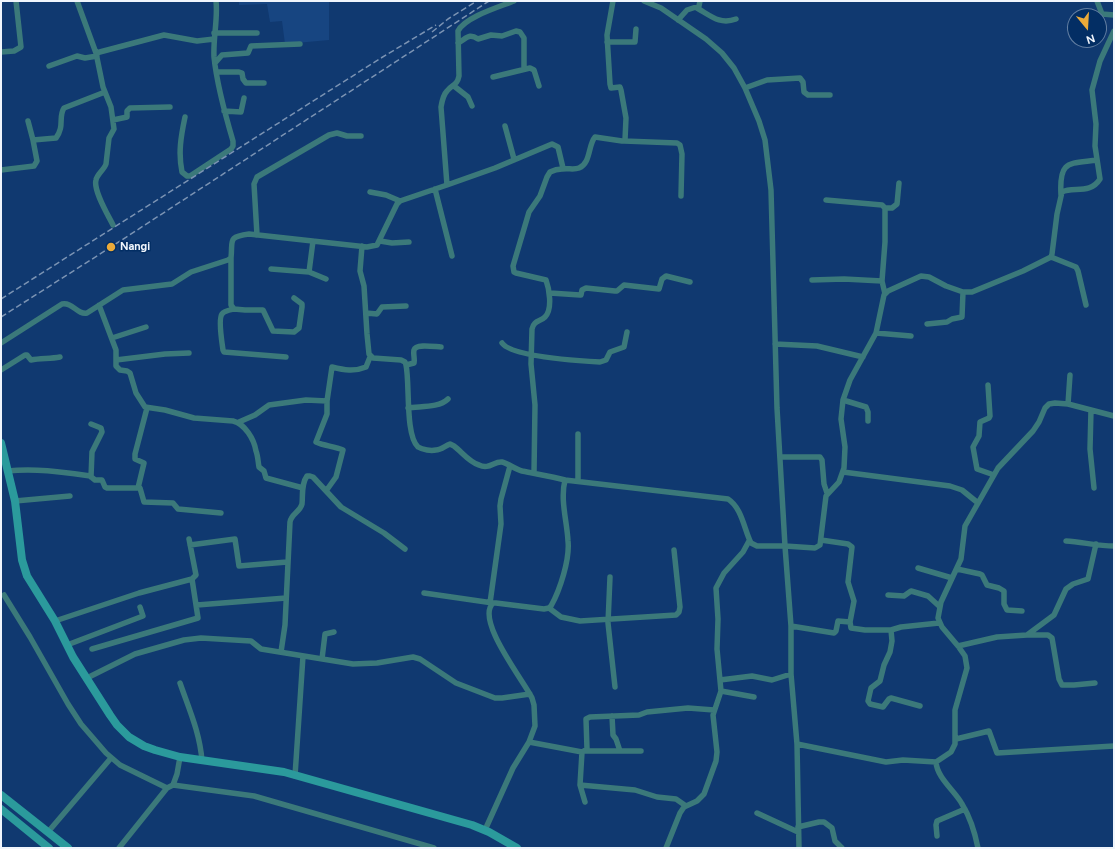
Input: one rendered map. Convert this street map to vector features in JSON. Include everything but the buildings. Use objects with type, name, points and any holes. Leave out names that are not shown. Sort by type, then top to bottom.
[{"type":"street","points":[[1,52],[14,51],[21,47],[16,1]]},
{"type":"street","points":[[77,1],[96,55],[105,92],[112,107],[114,129],[109,138],[105,166],[96,178],[95,184],[113,225]]},
{"type":"street","points":[[185,117],[180,138],[182,172],[187,176],[190,176],[233,146],[233,141],[224,111],[215,63],[214,36],[216,1]]},
{"type":"street","points":[[447,185],[441,107],[447,90],[458,82],[458,31],[466,22],[514,1]]},
{"type":"street","points":[[613,1],[607,31],[610,86],[613,88],[620,88],[625,109],[626,138],[624,141]]},
{"type":"street","points":[[644,1],[661,8],[706,39],[722,53],[734,68],[745,88],[759,121],[767,156],[771,190],[775,344],[785,546],[791,626],[791,674],[797,744],[798,848]]},
{"type":"street","points":[[697,8],[700,1]]},
{"type":"street","points":[[1097,1],[1102,14],[1114,15]]},
{"type":"street","points":[[678,20],[686,10],[697,8],[721,21],[729,22],[736,19]]},
{"type":"street","points":[[607,42],[635,42],[636,30]]},
{"type":"street","points":[[458,42],[470,36],[481,39],[491,35],[502,36],[516,31],[520,32],[524,38],[524,69]]},
{"type":"street","points":[[1061,195],[1064,190],[1082,190],[1098,181],[1100,174],[1095,146],[1096,124],[1092,90],[1100,61],[1114,31]]},
{"type":"street","points":[[49,66],[77,56],[85,58],[164,35],[197,41],[214,36],[257,33]]},
{"type":"street","points":[[215,63],[222,55],[248,53],[251,46],[300,44]]},
{"type":"street","points":[[493,77],[530,68],[534,70],[539,86]]},
{"type":"street","points":[[217,72],[239,72],[242,73],[243,79],[246,82],[264,83]]},
{"type":"street","points":[[745,88],[767,80],[800,78],[803,82],[804,92],[808,95],[830,95]]},
{"type":"street","points":[[454,86],[468,97],[472,106]]},
{"type":"street","points":[[33,140],[56,138],[62,128],[62,114],[64,108],[105,92]]},
{"type":"street","points":[[224,111],[241,112],[244,98]]},
{"type":"street","points":[[113,120],[127,117],[127,111],[130,108],[170,107]]},
{"type":"street","points":[[1,170],[28,168],[36,164],[37,161],[28,121]]},
{"type":"street","points":[[505,126],[514,159]]},
{"type":"street","points":[[256,235],[254,184],[257,177],[329,135],[337,133],[347,136],[361,136]]},
{"type":"street","points":[[534,473],[535,405],[531,364],[532,329],[533,324],[536,321],[547,315],[550,293],[546,280],[516,273],[514,272],[513,266],[529,212],[540,196],[548,174],[563,168],[574,169],[582,166],[588,156],[592,140],[595,137],[624,141],[677,143],[680,145],[682,154],[681,196]]},
{"type":"street","points":[[234,309],[232,305],[231,258],[233,238],[237,235],[249,234],[362,246],[377,245],[392,213],[400,201],[447,185],[552,144],[558,147],[563,168]]},
{"type":"street","points":[[885,294],[894,288],[921,276],[929,277],[946,286],[963,292],[972,292],[1023,271],[1050,257],[1052,254],[1061,195],[1060,180],[1065,167],[1071,164],[1097,160]]},
{"type":"street","points":[[826,200],[882,205],[886,208],[892,208],[897,204],[899,183]]},
{"type":"street","points":[[435,189],[452,256]]},
{"type":"street","points":[[370,192],[386,195],[400,201]]},
{"type":"street","points":[[827,493],[838,482],[843,472],[845,462],[845,447],[841,419],[843,400],[850,380],[876,334],[885,294],[882,281],[886,208]]},
{"type":"street","points":[[309,272],[313,241]]},
{"type":"street","points":[[380,241],[392,243],[409,242]]},
{"type":"street","points":[[326,491],[336,477],[342,450],[316,442],[327,414],[327,401],[332,367],[352,371],[366,367],[370,357],[366,334],[364,286],[360,265],[362,246]]},
{"type":"street","points":[[1050,257],[1076,268],[1086,305]]},
{"type":"street","points":[[1,343],[62,304],[66,303],[71,305],[84,314],[123,290],[168,285],[191,272],[231,258]]},
{"type":"street","points":[[271,269],[309,272],[326,279]]},
{"type":"street","points":[[550,293],[580,295],[582,290],[586,288],[617,291],[624,285],[659,289],[662,279],[666,276],[690,282]]},
{"type":"street","points":[[812,280],[844,279],[882,281]]},
{"type":"street","points":[[927,324],[947,322],[952,319],[962,317],[963,292]]},
{"type":"street","points":[[286,357],[224,352],[221,315],[223,312],[234,309],[263,310],[273,331],[294,332],[299,328],[302,304],[294,298]]},
{"type":"street","points":[[99,305],[117,354],[116,364],[118,369],[130,373],[137,396],[142,405],[147,408],[165,410],[194,418],[239,422],[254,415],[268,405],[306,400],[327,401]]},
{"type":"street","points":[[366,313],[377,314],[380,308],[406,306]]},
{"type":"street","points":[[112,338],[146,327]]},
{"type":"street","points":[[502,343],[509,349],[531,354],[581,361],[604,362],[610,352],[624,347],[627,332]]},
{"type":"street","points":[[876,334],[911,336]]},
{"type":"street","points":[[775,344],[817,346],[863,357]]},
{"type":"street","points":[[406,365],[414,363],[414,349],[416,347],[442,347]]},
{"type":"street","points":[[116,360],[189,353]]},
{"type":"street","points":[[1,370],[25,355],[27,355],[31,360],[38,358],[60,358]]},
{"type":"street","points":[[370,357],[401,360],[406,365],[408,408],[414,440],[419,447],[423,449],[435,451],[440,450],[450,444],[475,464],[480,466],[487,467],[504,462],[521,471],[565,480],[728,499],[733,503],[743,521],[751,543],[757,546],[818,548],[821,540],[827,493],[824,484],[822,460],[820,457],[780,457]]},
{"type":"street","points":[[1068,404],[1070,375]]},
{"type":"street","points":[[988,385],[990,416],[989,418],[980,422],[979,436],[973,447],[977,469],[994,475]]},
{"type":"street","points":[[408,408],[442,404],[448,399]]},
{"type":"street","points":[[843,400],[866,407],[868,412],[868,421]]},
{"type":"street","points":[[797,744],[886,762],[903,760],[936,762],[951,752],[956,739],[955,710],[967,668],[964,656],[958,646],[939,623],[938,618],[939,606],[962,556],[965,526],[994,475],[1005,460],[1034,431],[1046,406],[1052,403],[1068,404],[1114,416]]},
{"type":"street","points":[[138,488],[144,463],[135,459],[135,454],[147,408]]},
{"type":"street","points":[[1091,410],[1090,449],[1094,488]]},
{"type":"street","points":[[239,422],[253,441],[256,448],[259,467],[264,471],[266,478],[303,488]]},
{"type":"street","points":[[91,477],[92,452],[102,432],[101,428],[92,424]]},
{"type":"street","points":[[578,434],[578,481]]},
{"type":"street","points":[[1,443],[15,501],[22,560],[27,576],[110,716],[129,737],[144,746],[180,757],[284,772],[472,825],[485,830],[517,848]]},
{"type":"street","points":[[485,830],[513,768],[529,742],[535,726],[534,705],[530,694],[513,668],[495,636],[490,623],[489,612],[492,603],[501,524],[501,498],[510,466]]},
{"type":"street","points":[[7,471],[25,469],[46,470],[91,477],[94,480],[104,481],[105,487],[107,488],[138,488]]},
{"type":"street","points":[[843,472],[950,486],[962,490],[978,503]]},
{"type":"street","points":[[281,652],[285,625],[290,522],[291,518],[300,509],[305,478],[307,476],[310,476],[341,507],[384,533],[405,549]]},
{"type":"street","points":[[549,608],[560,585],[568,548],[562,492],[565,480]]},
{"type":"street","points":[[138,488],[141,490],[142,499],[144,502],[173,503],[178,509],[221,513]]},
{"type":"street","points":[[15,501],[70,496]]},
{"type":"street","points":[[55,621],[139,593],[192,580],[196,575],[189,542],[235,539],[239,566],[287,562]]},
{"type":"street","points":[[821,540],[848,544],[852,547],[848,582],[854,601],[850,622],[850,627],[852,629],[891,630],[901,627],[939,623]]},
{"type":"street","points":[[1066,540],[1114,546]]},
{"type":"street","points":[[666,848],[680,813],[684,807],[697,801],[704,794],[716,761],[717,752],[713,715],[721,691],[717,649],[718,619],[716,588],[724,573],[743,552],[749,541]]},
{"type":"street","points":[[1026,634],[1054,614],[1066,589],[1073,584],[1088,579],[1096,544]]},
{"type":"street","points":[[424,593],[492,603],[544,609],[549,608],[562,617],[580,621],[676,615],[679,612],[680,607],[674,550]]},
{"type":"street","points":[[918,568],[952,578]]},
{"type":"street","points":[[957,569],[980,574],[987,586],[999,588],[1004,591],[1004,604],[1007,610],[1022,611]]},
{"type":"street","points":[[610,577],[608,619],[615,687]]},
{"type":"street","points":[[92,650],[198,618],[192,580]]},
{"type":"street","points":[[888,595],[904,596],[911,592],[928,596],[939,606]]},
{"type":"street","points":[[4,595],[81,724],[111,758],[120,765],[167,788]]},
{"type":"street","points":[[197,605],[286,598]]},
{"type":"street","points":[[67,644],[143,616],[140,607]]},
{"type":"street","points":[[791,626],[834,633],[836,631],[838,621],[850,622]]},
{"type":"street","points":[[891,630],[892,645],[890,652],[884,665],[880,681],[871,688],[868,701],[870,704],[881,707],[885,706],[890,698],[920,706]]},
{"type":"street","points":[[322,659],[325,634],[334,632]]},
{"type":"street","points":[[958,646],[997,637],[1026,634],[1051,636],[1059,679],[1062,685],[1095,683]]},
{"type":"street","points":[[87,678],[135,654],[184,640],[195,639],[250,641],[259,648],[322,659],[365,664],[413,657],[420,659],[456,683],[495,698],[530,694]]},
{"type":"street","points":[[295,776],[303,656]]},
{"type":"street","points":[[720,680],[752,676],[772,680],[791,674]]},
{"type":"street","points":[[180,683],[198,734],[202,761]]},
{"type":"street","points":[[721,691],[754,697]]},
{"type":"street","points":[[585,802],[580,785],[584,751],[587,746],[586,719],[590,717],[638,715],[688,708],[714,710]]},
{"type":"street","points":[[612,716],[613,735],[620,751]]},
{"type":"street","points":[[956,739],[989,731],[997,754],[1114,746]]},
{"type":"street","points":[[529,742],[584,751],[641,751]]},
{"type":"street","points":[[173,785],[177,774],[180,757]]},
{"type":"street","points":[[48,832],[111,758]]},
{"type":"street","points":[[936,762],[941,774],[969,816],[978,848]]},
{"type":"street","points":[[119,848],[167,788],[173,785],[254,796],[434,848]]},
{"type":"street","points":[[580,785],[635,790],[657,797],[676,799],[686,806]]},
{"type":"street","points":[[1,795],[68,848]]},
{"type":"street","points":[[1,809],[49,848]]},
{"type":"street","points":[[937,836],[937,821],[965,809]]},
{"type":"street","points":[[756,813],[798,829],[819,822],[824,822],[832,828],[835,841],[842,848]]},
{"type":"shaded area","points":[[239,1],[329,1],[329,40],[285,44],[282,21],[270,22],[267,4],[239,5]]},
{"type":"railway","points":[[432,32],[448,19],[477,1]]},
{"type":"railway","points":[[1,317],[489,1]]},
{"type":"railway","points":[[1,299],[381,58],[436,25]]},
{"type":"place","name":"Nangi","points":[[111,247]]}]
